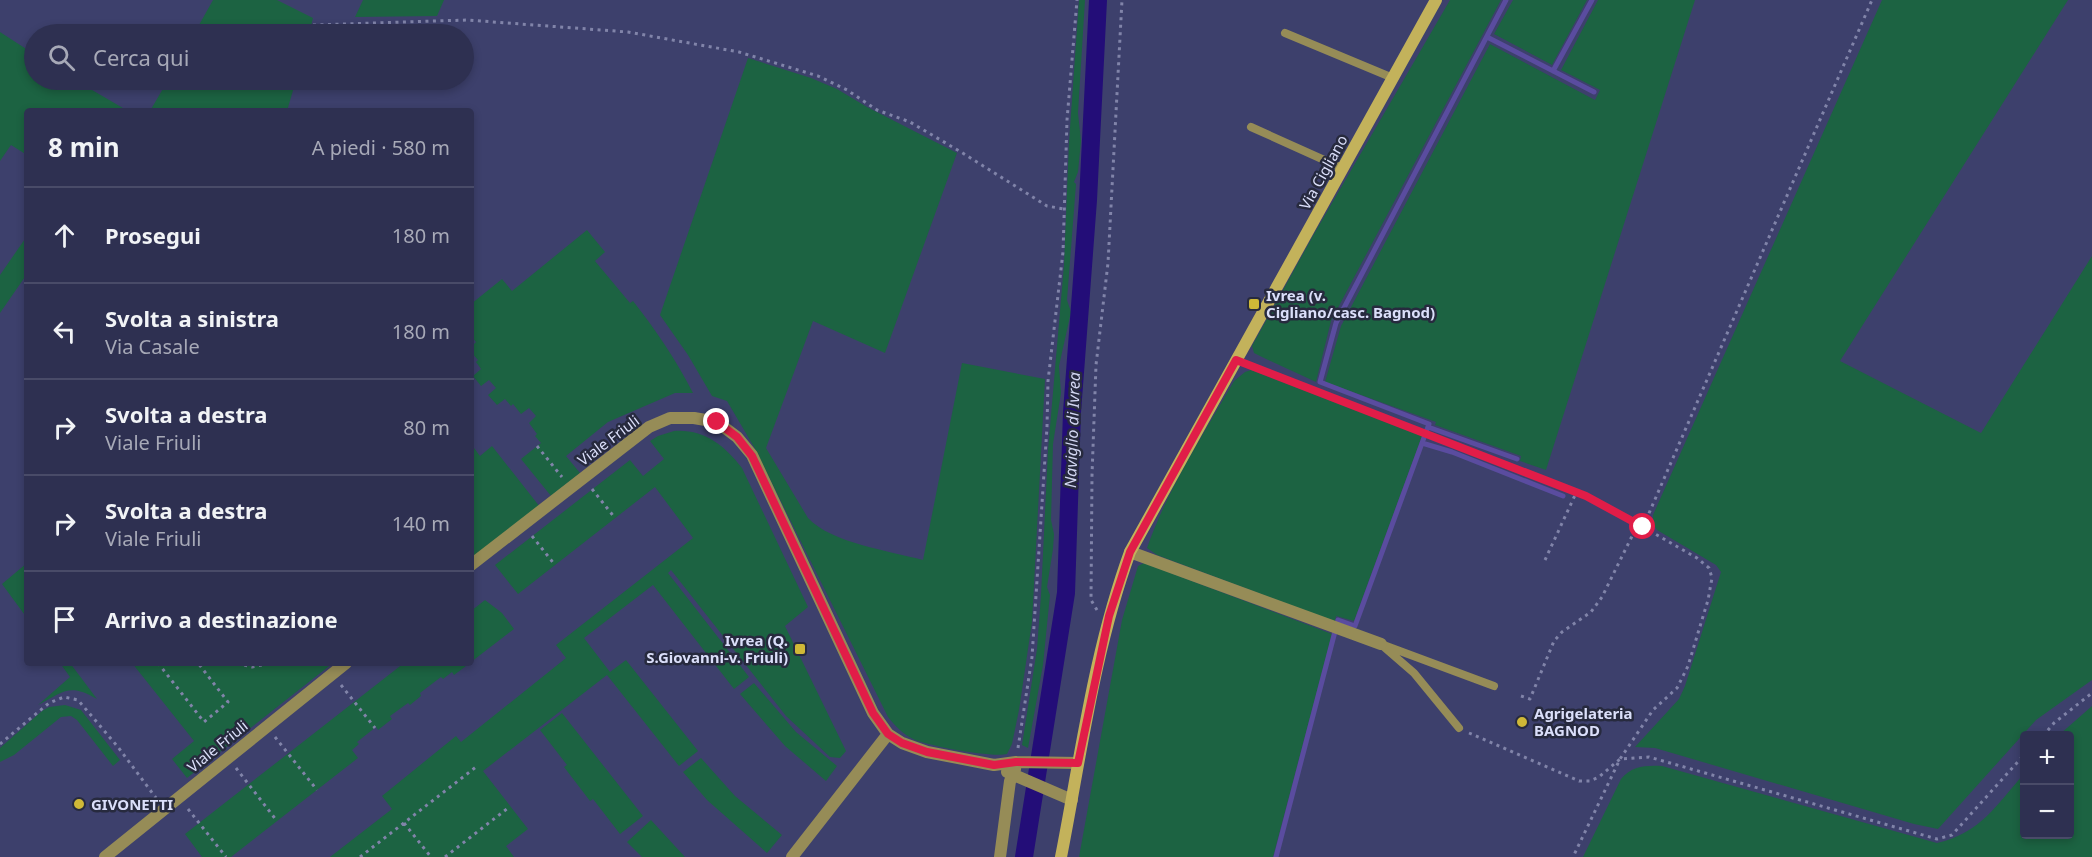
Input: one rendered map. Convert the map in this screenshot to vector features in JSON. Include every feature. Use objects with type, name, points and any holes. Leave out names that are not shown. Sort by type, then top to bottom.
[{"type":"main road","name":"Via Cigliano","points":[[1061,857],[1109,616],[1130,552],[1436,0]]},
{"type":"street","name":"Viale Friuli","points":[[474,564],[649,427],[670,418],[694,418],[717,422],[737,437],[752,456],[873,713],[888,734],[915,748],[994,765],[1014,776],[1048,788],[1072,800]]},
{"type":"street","points":[[1130,552],[1381,644]]},
{"type":"street","name":"Viale Friuli","points":[[105,857],[342,666]]},
{"type":"street","points":[[792,857],[888,734]]},
{"type":"street","name":"Viale Friuli","points":[[994,765],[1016,762],[1078,763]]},
{"type":"street","points":[[1000,857],[1010,781],[1014,776],[1016,762]]},
{"type":"lane","points":[[1285,33],[1393,78]]},
{"type":"lane","points":[[1251,127],[1342,168]]},
{"type":"lane","points":[[1381,644],[1494,686]]},
{"type":"lane","points":[[1381,644],[1414,673],[1459,728]]},
{"type":"path","points":[[1016,762],[1032,657],[1048,381],[1063,252],[1067,120],[1077,0]]},
{"type":"path","points":[[1109,616],[1097,610],[1091,600],[1092,475],[1096,365],[1108,263],[1122,0]]},
{"type":"path","points":[[1643,527],[1872,0]]},
{"type":"path","points":[[344,24],[468,20],[628,32],[739,52],[818,76],[847,90],[877,110],[910,122],[1047,206],[1064,209]]},
{"type":"path","points":[[1236,360],[1576,493],[1638,524],[1709,568],[1712,578],[1708,600],[1688,666],[1677,688],[1653,710],[1620,759],[1573,857]]},
{"type":"path","points":[[537,446],[571,488]]},
{"type":"path","points":[[584,478],[615,518]]},
{"type":"path","points":[[1545,560],[1576,493]]},
{"type":"path","points":[[1521,696],[1530,699],[1554,641],[1562,632],[1591,612],[1602,597],[1638,524]]},
{"type":"path","points":[[523,525],[555,565]]},
{"type":"path","points":[[160,666],[204,722],[228,702],[200,666]]},
{"type":"path","points":[[333,674],[375,728]]},
{"type":"path","points":[[2047,731],[2092,693]]},
{"type":"path","points":[[0,744],[49,703],[64,697],[78,700],[118,747],[164,808]]},
{"type":"path","points":[[267,726],[317,790]]},
{"type":"path","points":[[1459,728],[1579,781],[1590,781],[1599,777],[1620,759],[1649,758],[1937,839],[1952,835],[2020,760]]},
{"type":"path","points":[[227,757],[277,821]]},
{"type":"path","points":[[360,857],[476,767]]},
{"type":"path","points":[[179,797],[226,857]]},
{"type":"path","points":[[445,857],[508,808]]},
{"type":"path","points":[[404,823],[431,857]]},
{"type":"green space","points":[[213,0],[277,0],[313,18],[312,24],[200,24]]},
{"type":"green space","points":[[363,0],[444,0],[437,16],[355,17]]},
{"type":"green space","points":[[1079,0],[1085,0],[1078,113],[1081,141],[1078,172],[1074,182],[1076,184],[1067,300],[1071,312],[1059,366],[1061,393],[1053,444],[1051,520],[1054,534],[1047,587],[1050,595],[1043,665],[1028,748],[1022,745],[1037,649],[1048,450],[1064,265],[1069,142]]},
{"type":"green space","points":[[1450,0],[1501,0],[1331,321],[1316,382],[1254,353],[1252,346],[1314,234]]},
{"type":"green space","points":[[1513,0],[1587,0],[1552,65],[1494,34]]},
{"type":"green space","points":[[1598,0],[1695,0],[1546,470],[1520,461],[1521,456],[1435,425],[1436,422],[1325,382],[1341,326],[1490,44],[1595,100],[1600,90],[1561,70]]},
{"type":"green space","points":[[1882,0],[2068,0],[1840,361],[1981,433],[2092,256],[2092,680],[2036,720],[2026,731],[2020,731],[2020,738],[1938,829],[1655,748],[1635,747],[1679,699],[1721,572],[1716,565],[1657,530],[1653,524],[1653,515]]},
{"type":"green space","points":[[0,32],[24,48],[24,90],[92,90],[123,108],[24,108],[24,153],[11,145],[0,161]]},
{"type":"green space","points":[[748,58],[811,78],[837,89],[957,153],[885,353],[813,321],[766,448],[808,518],[818,527],[846,540],[923,560],[962,363],[1045,379],[1032,622],[1019,710],[1012,744],[1007,754],[975,753],[921,742],[896,727],[888,717],[754,447],[727,401],[712,396],[688,355],[660,315]]},
{"type":"green space","points":[[162,90],[293,90],[288,108],[152,108]]},
{"type":"green space","points":[[587,230],[605,252],[595,261],[630,303],[633,301],[650,323],[673,357],[693,393],[675,393],[608,422],[566,456],[580,473],[551,496],[521,459],[541,443],[529,423],[536,416],[529,408],[521,414],[513,404],[511,406],[505,399],[497,405],[488,395],[496,388],[489,380],[481,386],[474,377],[481,369],[474,355],[476,342],[474,340],[474,302],[502,279],[512,291]]},
{"type":"green space","points":[[24,240],[24,278],[0,313],[0,275]]},
{"type":"green space","points":[[1251,370],[1422,436],[1354,621],[1336,616],[1335,622],[1157,555],[1147,548],[1175,484],[1198,442],[1234,381]]},
{"type":"green space","points":[[674,431],[695,433],[712,440],[728,452],[742,468],[808,607],[785,626],[846,751],[840,758],[830,757],[786,716],[671,570],[668,573],[749,677],[734,689],[653,585],[584,638],[610,672],[626,660],[698,751],[679,766],[607,675],[483,771],[528,829],[506,846],[514,857],[330,857],[392,809],[382,796],[456,736],[461,742],[566,658],[556,645],[693,538],[655,487],[518,594],[495,565],[630,460],[643,476],[664,459],[650,441]]},
{"type":"green space","points":[[492,446],[540,507],[474,559],[474,448],[480,456]]},
{"type":"green space","points":[[1144,563],[1332,634],[1273,857],[1079,857],[1122,620],[1138,566]]},
{"type":"green space","points":[[24,566],[24,614],[2,584]]},
{"type":"green space","points":[[485,600],[502,613],[514,629],[474,660],[474,609]]},
{"type":"green space","points":[[62,666],[72,666],[97,699],[73,690],[54,696],[38,705],[70,677]]},
{"type":"green space","points":[[134,666],[329,666],[187,778],[172,759],[194,741]]},
{"type":"green space","points":[[400,666],[466,666],[454,675],[452,672],[443,679],[441,677],[420,693],[421,696],[410,705],[408,703],[390,716],[392,719],[378,730],[376,727],[357,742],[359,744],[352,750],[358,758],[231,857],[202,857],[185,834]]},
{"type":"green space","points":[[754,683],[796,732],[837,766],[826,781],[785,746],[740,694]]},
{"type":"green space","points":[[65,705],[81,710],[120,760],[113,766],[77,720],[71,716],[61,717],[14,755],[0,762],[0,748],[42,711],[49,707]]},
{"type":"green space","points":[[2092,706],[2092,857],[1583,857],[1621,779],[1634,769],[1651,766],[1662,766],[1937,843],[1976,825],[1996,807],[2020,779],[2020,839],[2074,839],[2074,731],[2064,731]]},
{"type":"green space","points":[[562,713],[643,816],[620,834],[593,799],[590,801],[564,767],[567,765],[540,730]]},
{"type":"green space","points":[[701,758],[735,796],[782,835],[767,853],[707,800],[683,772]]},
{"type":"green space","points":[[651,820],[685,857],[642,857],[627,842]]},
{"type":"waterway","name":"Naviglio di Ivrea","points":[[1024,857],[1066,593],[1072,412],[1088,200],[1098,0]]},
{"type":"waterway","points":[[1276,857],[1338,620],[1355,626],[1429,424],[1320,382],[1336,323],[1506,0]]},
{"type":"waterway","points":[[1553,71],[1592,0]]},
{"type":"waterway","points":[[1487,37],[1594,92]]},
{"type":"waterway","points":[[1428,427],[1517,459]]},
{"type":"waterway","points":[[1422,443],[1452,452],[1563,496]]},
{"type":"place","name":"Ivrea (v. Cigliano/casc. Bagnod)","points":[[1254,304]]},
{"type":"place","name":"Ivrea (Q. S.Giovanni-v. Friuli)","points":[[800,649]]},
{"type":"place","name":"Agrigelateria BAGNOD","points":[[1522,722]]},
{"type":"place","name":"GIVONETTI","points":[[79,804]]},
{"type":"route","points":[[717,422],[737,437],[752,456],[873,713],[888,734],[902,743],[927,752],[994,765],[1016,762],[1078,763],[1109,616],[1130,552],[1236,360],[1586,496],[1643,527]]}]
